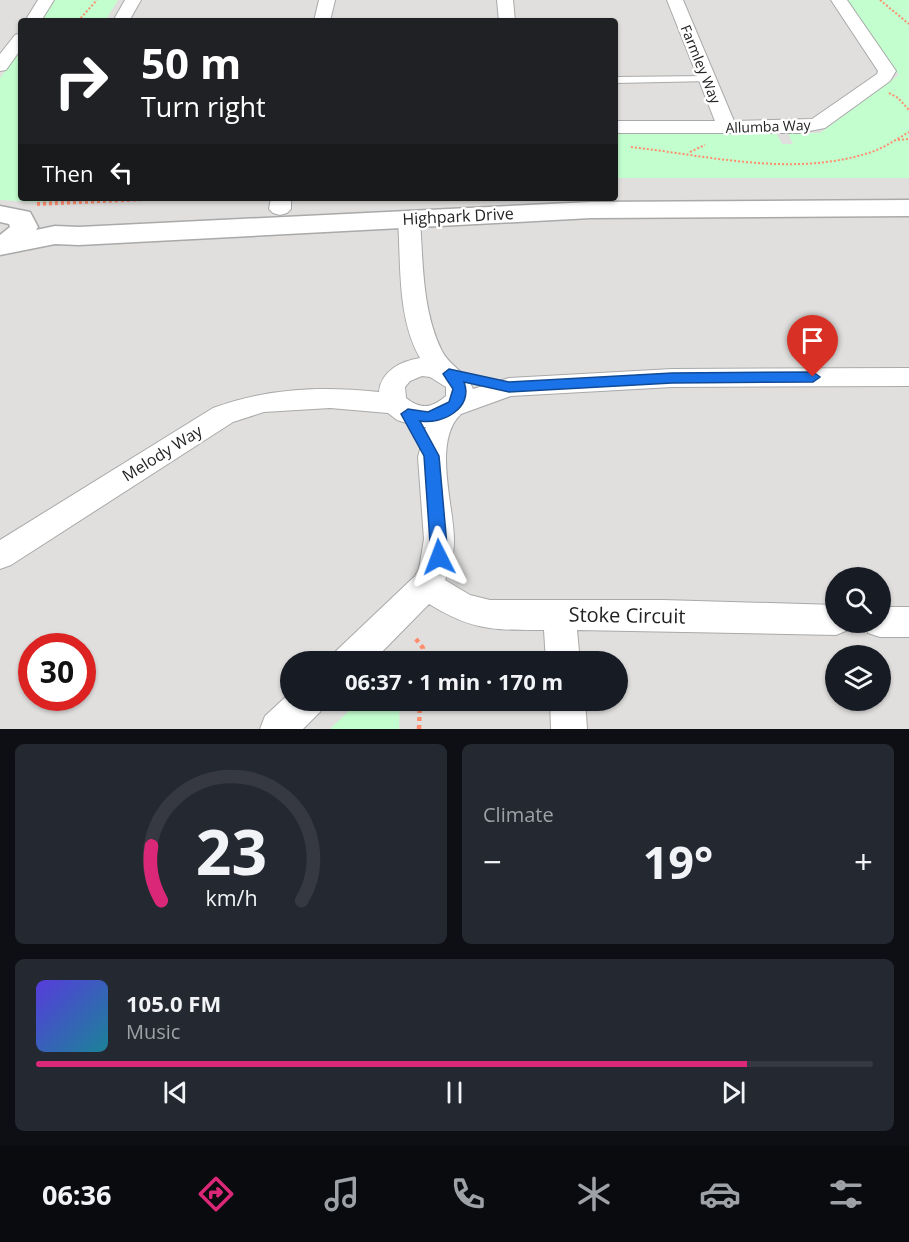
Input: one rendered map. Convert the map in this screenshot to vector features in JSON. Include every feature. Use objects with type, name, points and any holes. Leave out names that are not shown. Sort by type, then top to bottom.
[{"type":"street","points":[[35,18],[46,0]]},
{"type":"street","points":[[123,18],[133,0]]},
{"type":"street","points":[[323,18],[327,0]]},
{"type":"street","points":[[505,0],[507,18]]},
{"type":"street","name":"Farmley Way","points":[[675,0],[728,127]]},
{"type":"street","name":"Allumba Way","points":[[618,127],[814,125],[886,75],[884,64],[839,0]]},
{"type":"street","points":[[0,66],[18,32]]},
{"type":"street","points":[[618,193],[909,192]]},
{"type":"street","name":"Highpark Drive","points":[[408,210],[464,201]]},
{"type":"street","name":"Highpark Drive","points":[[9,231],[79,236],[280,211],[909,208]]},
{"type":"street","points":[[359,651],[426,586],[436,571],[440,551],[432,456],[450,409],[459,397],[460,389],[456,380],[430,356],[420,328],[408,210]]},
{"type":"street","points":[[420,328],[410,357],[391,390],[432,456]]},
{"type":"street","points":[[400,375],[419,367],[509,387],[672,378],[909,377]]},
{"type":"street","name":"Melody Way","points":[[0,556],[223,415],[257,404],[341,398],[375,388],[400,375]]},
{"type":"street","points":[[402,409],[428,417],[509,387]]},
{"type":"street","name":"Melody Way","points":[[341,398],[402,409]]},
{"type":"street","name":"Stoke Circuit","points":[[426,586],[448,601],[490,615],[663,615],[825,620]]},
{"type":"street","points":[[559,614],[562,651]]},
{"type":"street","points":[[891,621],[909,622]]},
{"type":"street","points":[[278,729],[297,711]]},
{"type":"street","points":[[568,711],[570,729]]},
{"type":"lane","points":[[618,80],[708,79]]},
{"type":"path","points":[[81,18],[97,0]]},
{"type":"path","points":[[880,0],[909,24]]},
{"type":"path","points":[[623,146],[797,164],[846,159],[897,140],[909,132]]},
{"type":"path","points":[[897,140],[909,140]]},
{"type":"path","points":[[9,231],[154,201]]},
{"type":"path","points":[[416,639],[423,651]]},
{"type":"path","points":[[419,729],[420,711]]},
{"type":"shaded area","points":[[0,0],[909,0],[909,729],[0,729]]},
{"type":"green space","points":[[54,0],[118,0],[107,18],[44,18]]},
{"type":"green space","points":[[845,0],[909,0],[909,178],[618,178],[618,133],[776,133],[782,144],[793,144],[788,133],[820,133],[899,75]]},
{"type":"green space","points":[[18,53],[18,201],[70,201],[34,202],[0,200],[0,78]]},
{"type":"green space","points":[[349,711],[400,711],[399,729],[330,729]]},
{"type":"route","points":[[439,557],[440,544],[432,456],[408,414],[428,417],[446,412],[454,405],[459,397],[460,389],[456,380],[449,374],[509,387],[672,378],[813,377]]}]
